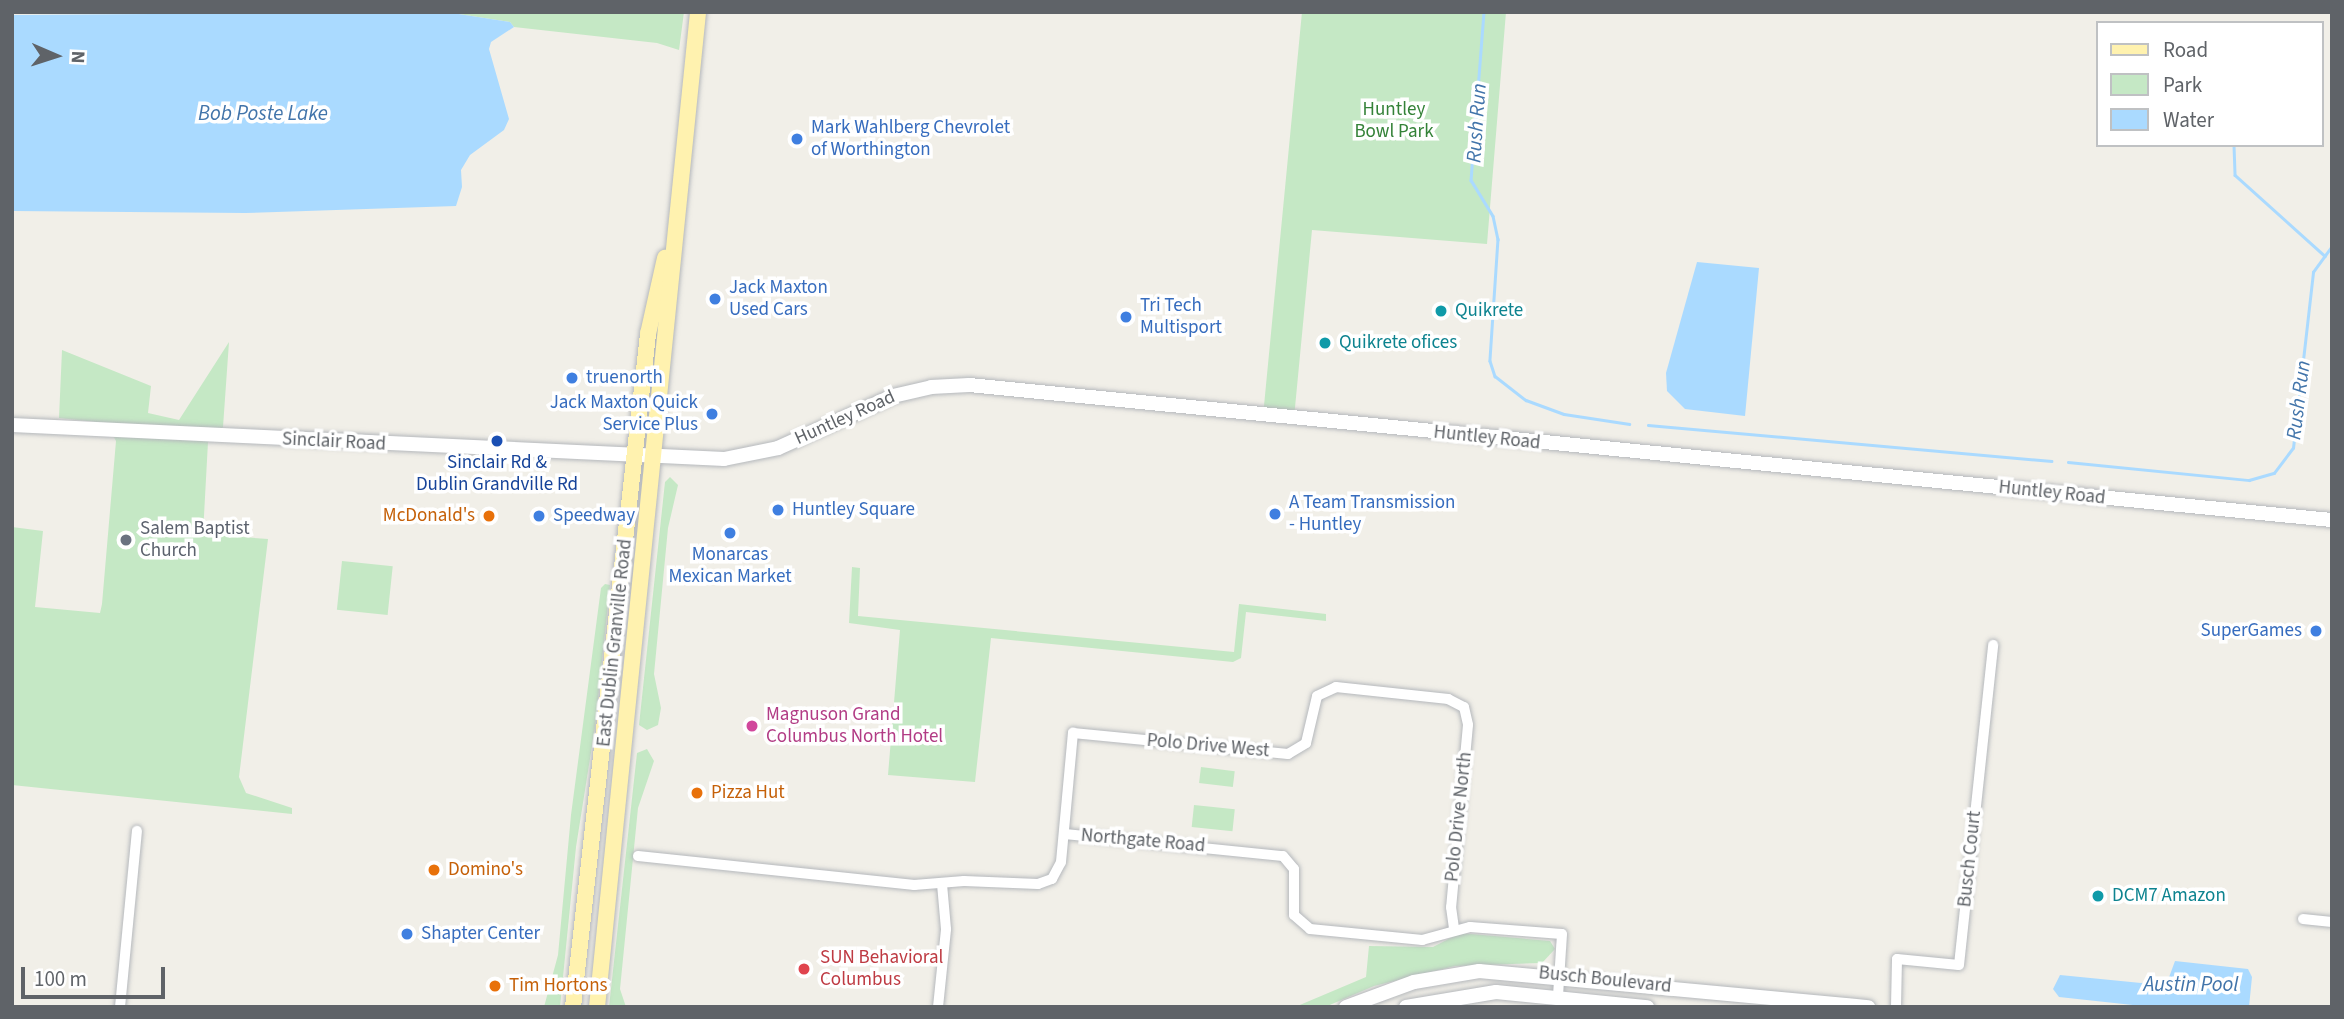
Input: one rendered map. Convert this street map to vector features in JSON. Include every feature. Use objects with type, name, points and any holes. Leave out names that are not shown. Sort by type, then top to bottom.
[{"type":"main road","name":"East Dublin Granville Road","points":[[597,1007],[656,458],[698,12]]},
{"type":"main road","name":"East Dublin Granville Road","points":[[573,1007],[606,737],[633,457],[648,334],[679,198]]},
{"type":"main road","name":"Huntley Road","points":[[656,458],[724,458],[757,454],[893,396],[931,387],[969,385],[2332,520]]},
{"type":"main road","name":"Sinclair Road","points":[[12,425],[656,458]]},
{"type":"main road","name":"Busch Boulevard","points":[[1346,1007],[1396,987],[1450,975],[1515,971],[1868,1007]]},
{"type":"main road","name":"Busch Boulevard","points":[[1406,1007],[1465,994],[1558,996],[1647,1007]]},
{"type":"street","name":"Busch Court","points":[[1896,1007],[1898,959],[1959,965],[1993,645]]},
{"type":"street","name":"Polo Drive West","points":[[1065,834],[1073,733],[1289,754],[1306,743],[1314,700],[1330,688],[1448,699],[1464,707]]},
{"type":"street","name":"Polo Drive North","points":[[1454,928],[1451,907],[1468,725],[1464,707]]},
{"type":"street","points":[[120,1007],[137,831]]},
{"type":"street","name":"Northgate Road","points":[[638,856],[942,884],[1045,883],[1060,867],[1065,834],[1283,856],[1295,874],[1294,915],[1310,929],[1422,940],[1454,928],[1562,934],[1558,996]]},
{"type":"street","points":[[938,1007],[946,929],[942,884]]},
{"type":"street","points":[[2303,919],[2332,922]]},
{"type":"green space","points":[[446,12],[684,12],[679,50],[657,43],[514,27],[510,22]]},
{"type":"green space","name":"Huntley Bowl Park","points":[[1302,12],[1506,12],[1487,244],[1312,230],[1294,418],[1263,416]]},
{"type":"green space","points":[[229,342],[223,427],[208,442],[203,534],[268,539],[239,777],[246,793],[292,808],[292,814],[12,785],[12,527],[43,531],[35,607],[100,613],[102,604],[116,441],[106,423],[59,418],[62,350],[151,386],[148,413],[179,420]]},
{"type":"green space","points":[[670,477],[678,485],[668,528],[654,674],[661,708],[658,725],[647,730],[639,725],[665,482]]},
{"type":"green space","points":[[342,561],[393,566],[388,615],[337,610]]},
{"type":"green space","points":[[852,567],[860,568],[858,616],[1234,652],[1239,604],[1326,614],[1326,621],[1246,612],[1241,658],[1233,662],[991,638],[975,782],[888,775],[900,630],[849,623]]},
{"type":"green space","points":[[605,584],[610,585],[595,727],[576,847],[560,1007],[544,1007],[558,955],[571,815],[601,588]]},
{"type":"green space","points":[[647,749],[654,761],[638,808],[620,989],[626,1007],[609,1007],[637,753]]},
{"type":"green space","points":[[1201,767],[1235,771],[1233,787],[1199,783]]},
{"type":"green space","points":[[1194,805],[1235,809],[1232,831],[1192,827]]},
{"type":"green space","points":[[1460,933],[1550,941],[1555,949],[1542,963],[1455,966],[1374,986],[1325,1007],[1295,1007],[1366,977],[1369,946],[1433,947]]},
{"type":"water","name":"Bob Poste Lake","points":[[446,12],[510,22],[514,27],[491,42],[489,49],[509,119],[504,130],[470,155],[461,170],[462,187],[456,206],[245,213],[12,211],[12,15]]},
{"type":"water","points":[[1697,262],[1759,268],[1745,416],[1685,409],[1667,391],[1666,373]]},
{"type":"water","name":"Austin Pool","points":[[2175,961],[2248,969],[2252,977],[2249,1007],[2151,1007],[2059,997],[2053,989],[2060,975],[2141,983],[2168,980]]},
{"type":"waterway","name":"Rush Run","points":[[1484,12],[1471,180],[1493,216],[1498,239],[1490,361],[1495,376],[1526,400],[1564,414],[1629,424]]},
{"type":"waterway","points":[[2234,147],[2235,175],[2325,256]]},
{"type":"waterway","name":"Rush Run","points":[[2068,462],[2249,480],[2274,473],[2293,448],[2313,272],[2332,246]]},
{"type":"waterway","name":"Rush Run","points":[[1648,425],[2051,461]]},
{"type":"place","name":"Mark Wahlberg Chevrolet of Worthington","points":[[797,139]]},
{"type":"place","name":"Jack Maxton Used Cars","points":[[715,299]]},
{"type":"place","name":"Quikrete","points":[[1441,311]]},
{"type":"place","name":"Tri Tech Multisport","points":[[1126,317]]},
{"type":"place","name":"Quikrete ofices","points":[[1325,343]]},
{"type":"place","name":"truenorth","points":[[572,378]]},
{"type":"place","name":"Jack Maxton Quick Service Plus","points":[[712,414]]},
{"type":"place","name":"Sinclair Rd & Dublin Grandville Rd","points":[[497,441]]},
{"type":"place","name":"Huntley Square","points":[[778,510]]},
{"type":"place","name":"A Team Transmission - Huntley","points":[[1275,514]]},
{"type":"place","name":"McDonald's","points":[[489,516]]},
{"type":"place","name":"Speedway","points":[[539,516]]},
{"type":"place","name":"Monarcas Mexican Market","points":[[730,533]]},
{"type":"place","name":"Salem Baptist Church","points":[[126,540]]},
{"type":"place","name":"SuperGames","points":[[2316,631]]},
{"type":"place","name":"Magnuson Grand Columbus North Hotel","points":[[752,726]]},
{"type":"place","name":"Pizza Hut","points":[[697,793]]},
{"type":"place","name":"Domino's","points":[[434,870]]},
{"type":"place","name":"DCM7 Amazon","points":[[2098,896]]},
{"type":"place","name":"Shapter Center","points":[[407,934]]},
{"type":"place","name":"SUN Behavioral Columbus","points":[[804,969]]},
{"type":"place","name":"Tim Hortons","points":[[495,986]]}]
